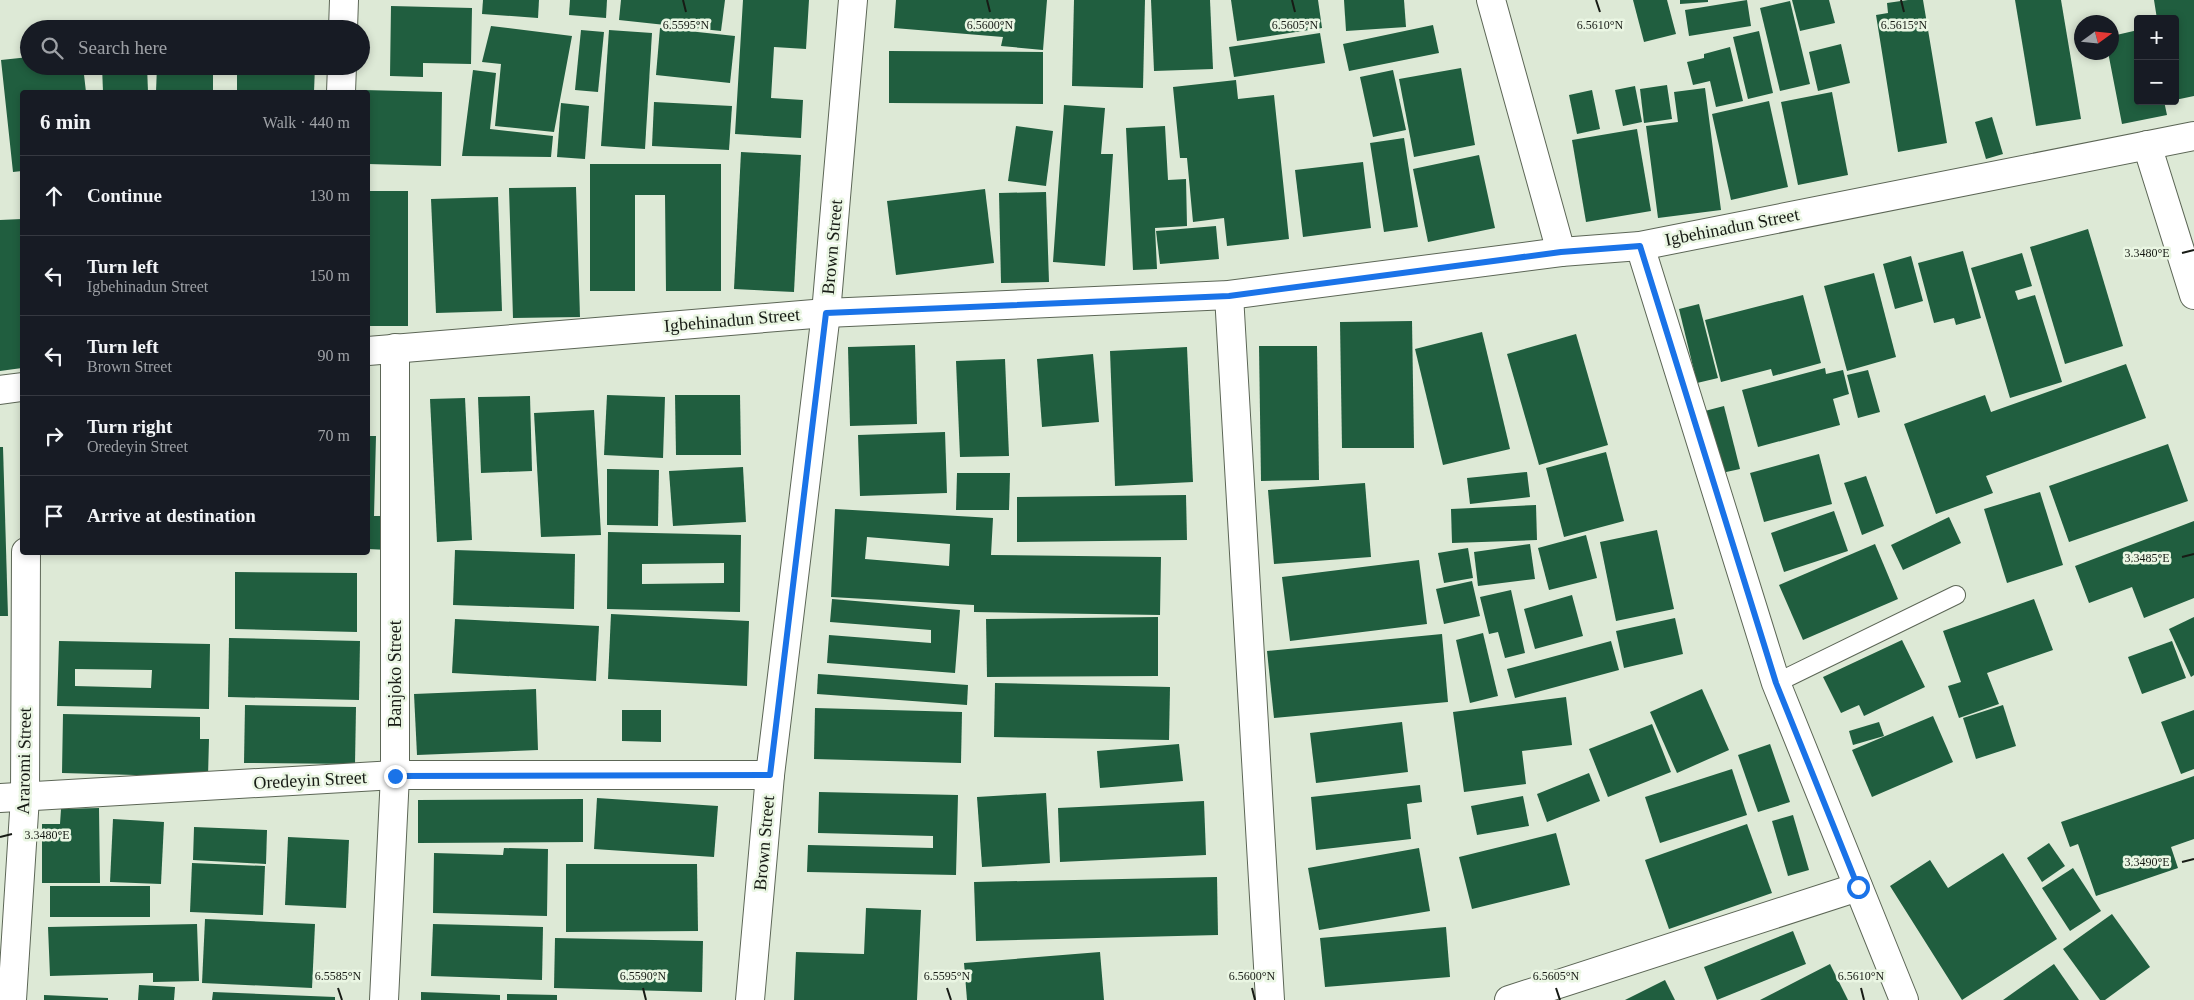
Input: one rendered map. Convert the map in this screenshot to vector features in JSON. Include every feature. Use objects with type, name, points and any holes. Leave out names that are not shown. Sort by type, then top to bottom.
[{"type":"street","points":[[343,20],[344,0]]},
{"type":"street","name":"Brown Street","points":[[750,1000],[770,775],[826,313],[853,0]]},
{"type":"street","points":[[1491,0],[1561,252]]},
{"type":"street","points":[[341,90],[342,75]]},
{"type":"street","name":"Igbehinadun Street","points":[[370,351],[826,313],[1229,296],[1561,252],[1640,246],[2194,136]]},
{"type":"street","points":[[2147,145],[2194,295]]},
{"type":"street","points":[[1640,246],[1776,683],[1904,1000]]},
{"type":"street","points":[[1229,296],[1270,1000]]},
{"type":"street","name":"Banjoko Street","points":[[384,1000],[395,776],[395,348]]},
{"type":"street","points":[[0,390],[20,387]]},
{"type":"street","name":"Araromi Street","points":[[12,1000],[12,797],[26,555]]},
{"type":"street","name":"Oredeyin Street","points":[[12,797],[395,776],[770,775]]},
{"type":"street","points":[[1509,1000],[1858,887]]},
{"type":"lane","points":[[1776,683],[1956,595]]},
{"type":"building","points":[[483,0],[539,0],[538,18],[482,14]]},
{"type":"building","points":[[570,0],[607,0],[606,18],[569,15]]},
{"type":"building","points":[[621,0],[725,0],[721,31],[619,20]]},
{"type":"building","points":[[743,0],[809,0],[806,49],[774,47],[771,98],[803,100],[801,138],[735,134]]},
{"type":"building","points":[[896,0],[1047,0],[1043,50],[1001,46],[1003,37],[894,28]]},
{"type":"building","points":[[1074,0],[1145,0],[1143,88],[1072,86]]},
{"type":"building","points":[[1151,0],[1210,0],[1213,69],[1154,71]]},
{"type":"building","points":[[1231,0],[1318,0],[1322,28],[1237,41]]},
{"type":"building","points":[[1344,0],[1404,0],[1406,27],[1346,31]]},
{"type":"building","points":[[1633,0],[1667,0],[1676,34],[1644,42]]},
{"type":"building","points":[[1680,0],[1708,0],[1708,2],[1680,4]]},
{"type":"building","points":[[1747,0],[1751,26],[1689,36],[1685,10]]},
{"type":"building","points":[[1792,0],[1829,0],[1835,23],[1800,31]]},
{"type":"building","points":[[1923,0],[1947,143],[1898,152],[1876,15],[1888,13],[1887,3]]},
{"type":"building","points":[[2015,0],[2061,0],[2081,119],[2036,126]]},
{"type":"building","points":[[2154,0],[2194,0],[2194,96],[2179,99],[2179,15],[2156,15]]},
{"type":"building","points":[[1790,1],[1810,84],[1780,91],[1760,8]]},
{"type":"building","points":[[391,6],[472,8],[471,64],[423,63],[423,77],[390,76]]},
{"type":"building","points":[[1433,25],[1439,53],[1349,71],[1343,44]]},
{"type":"building","points":[[491,26],[572,36],[554,132],[495,126],[501,64],[482,62]]},
{"type":"building","points":[[660,28],[735,36],[730,83],[656,75]]},
{"type":"building","points":[[581,30],[604,32],[598,92],[575,90]]},
{"type":"building","points":[[609,30],[652,33],[645,149],[601,146]]},
{"type":"building","points":[[1759,31],[1773,93],[1748,99],[1733,37]]},
{"type":"building","points":[[2134,31],[2134,105],[2165,105],[2167,115],[2122,124],[2110,60],[2119,60],[2119,34]]},
{"type":"building","points":[[1320,33],[1325,63],[1234,77],[1229,47]]},
{"type":"building","points":[[1841,44],[1850,83],[1818,91],[1809,52]]},
{"type":"building","points":[[1730,47],[1743,101],[1716,107],[1710,81],[1693,85],[1687,62],[1704,58],[1704,54]]},
{"type":"building","points":[[889,51],[1043,52],[1043,104],[889,103]]},
{"type":"building","points":[[20,58],[20,75],[84,75],[86,90],[20,90],[20,171],[13,172],[1,60]]},
{"type":"building","points":[[1461,68],[1475,145],[1414,157],[1399,79]]},
{"type":"building","points":[[473,70],[496,73],[490,129],[553,136],[551,157],[462,156]]},
{"type":"building","points":[[1393,70],[1406,130],[1373,137],[1360,77]]},
{"type":"building","points":[[102,75],[147,75],[148,90],[103,90]]},
{"type":"building","points":[[157,75],[213,75],[213,90],[156,90]]},
{"type":"building","points":[[237,75],[315,75],[314,90],[237,90]]},
{"type":"building","points":[[1236,80],[1238,99],[1274,95],[1289,239],[1227,246],[1224,218],[1193,222],[1187,158],[1180,158],[1173,87]]},
{"type":"building","points":[[1667,85],[1672,119],[1644,123],[1640,89]]},
{"type":"building","points":[[1635,86],[1642,122],[1623,126],[1615,90]]},
{"type":"building","points":[[1705,88],[1721,210],[1658,218],[1646,126],[1678,122],[1674,92]]},
{"type":"building","points":[[370,90],[442,92],[441,166],[370,164]]},
{"type":"building","points":[[1592,90],[1600,129],[1577,134],[1569,95]]},
{"type":"building","points":[[1832,92],[1848,175],[1798,185],[1781,102]]},
{"type":"building","points":[[1769,101],[1788,187],[1731,200],[1712,114]]},
{"type":"building","points":[[654,102],[732,106],[729,150],[652,146]]},
{"type":"building","points":[[561,103],[589,106],[585,159],[557,157]]},
{"type":"building","points":[[1064,105],[1105,108],[1101,154],[1113,154],[1105,266],[1053,262]]},
{"type":"building","points":[[1992,117],[2003,154],[1986,159],[1975,122]]},
{"type":"building","points":[[1016,126],[1053,131],[1046,186],[1008,181]]},
{"type":"building","points":[[1165,126],[1168,180],[1186,179],[1187,226],[1155,228],[1157,269],[1133,270],[1126,128]]},
{"type":"building","points":[[1637,129],[1651,211],[1586,222],[1572,140]]},
{"type":"building","points":[[1404,138],[1418,227],[1384,232],[1370,143]]},
{"type":"building","points":[[741,152],[801,155],[794,292],[734,289]]},
{"type":"building","points":[[1479,155],[1495,228],[1428,242],[1413,169]]},
{"type":"building","points":[[1363,162],[1371,228],[1303,237],[1295,170]]},
{"type":"building","points":[[590,164],[721,164],[721,291],[666,291],[665,195],[635,195],[635,291],[590,291]]},
{"type":"building","points":[[576,187],[580,317],[513,318],[509,188]]},
{"type":"building","points":[[985,189],[994,263],[896,275],[887,201]]},
{"type":"building","points":[[370,191],[408,191],[408,326],[370,326]]},
{"type":"building","points":[[1046,192],[1049,282],[1001,283],[999,193]]},
{"type":"building","points":[[498,197],[502,311],[436,313],[431,199]]},
{"type":"building","points":[[20,219],[20,368],[0,371],[0,220]]},
{"type":"building","points":[[1216,226],[1219,259],[1160,264],[1156,231]]},
{"type":"building","points":[[2088,229],[2123,346],[2065,364],[2030,247]]},
{"type":"building","points":[[1963,251],[1981,318],[1956,325],[1954,318],[1934,323],[1918,263]]},
{"type":"building","points":[[2022,253],[2032,286],[2015,291],[2018,300],[2035,295],[2062,382],[2010,398],[1971,268]]},
{"type":"building","points":[[1911,256],[1923,301],[1895,309],[1883,264]]},
{"type":"building","points":[[1874,273],[1896,357],[1847,371],[1824,286]]},
{"type":"building","points":[[1803,295],[1821,363],[1773,376],[1771,369],[1721,382],[1705,320]]},
{"type":"building","points":[[1699,304],[1718,378],[1697,383],[1679,309]]},
{"type":"building","points":[[1412,321],[1414,448],[1342,448],[1340,322]]},
{"type":"building","points":[[1482,332],[1510,449],[1443,465],[1415,349]]},
{"type":"building","points":[[1576,334],[1608,445],[1539,465],[1507,354]]},
{"type":"building","points":[[915,345],[917,424],[850,426],[848,347]]},
{"type":"building","points":[[1259,346],[1317,346],[1319,480],[1261,481]]},
{"type":"building","points":[[1187,347],[1193,482],[1115,486],[1110,351]]},
{"type":"building","points":[[1093,354],[1099,422],[1042,427],[1037,359]]},
{"type":"building","points":[[1005,359],[1009,456],[960,457],[956,361]]},
{"type":"building","points":[[2126,364],[2146,418],[1986,476],[1993,493],[1936,514],[1904,424],[1985,395],[1991,412]]},
{"type":"building","points":[[1825,368],[1826,374],[1843,370],[1849,394],[1833,399],[1840,425],[1758,447],[1742,390]]},
{"type":"building","points":[[1868,370],[1880,412],[1858,418],[1847,375]]},
{"type":"building","points":[[607,395],[665,397],[663,458],[604,455]]},
{"type":"building","points":[[675,395],[740,395],[741,455],[676,455]]},
{"type":"building","points":[[530,396],[532,471],[481,473],[478,397]]},
{"type":"building","points":[[465,398],[472,540],[437,542],[430,399]]},
{"type":"building","points":[[1724,406],[1740,469],[1717,474],[1701,412]]},
{"type":"building","points":[[594,410],[601,535],[541,537],[534,413]]},
{"type":"building","points":[[945,432],[947,493],[860,496],[858,435]]},
{"type":"building","points":[[370,436],[376,436],[374,516],[388,516],[388,550],[370,549]]},
{"type":"building","points":[[2168,444],[2188,501],[2069,542],[2049,486]]},
{"type":"building","points":[[0,447],[3,447],[8,616],[0,616]]},
{"type":"building","points":[[1606,452],[1624,521],[1564,537],[1546,468]]},
{"type":"building","points":[[1819,454],[1832,504],[1764,522],[1750,473]]},
{"type":"building","points":[[743,467],[746,522],[673,526],[669,471]]},
{"type":"building","points":[[607,469],[659,470],[658,526],[607,525]]},
{"type":"building","points":[[1527,472],[1530,497],[1470,504],[1467,478]]},
{"type":"building","points":[[957,473],[1010,473],[1009,510],[956,510]]},
{"type":"building","points":[[1866,476],[1884,526],[1862,535],[1844,483]]},
{"type":"building","points":[[1365,483],[1371,557],[1274,564],[1268,490]]},
{"type":"building","points":[[2040,492],[2063,565],[2007,583],[1984,509]]},
{"type":"building","points":[[1186,495],[1187,540],[1017,542],[1017,497]]},
{"type":"building","points":[[1536,505],[1537,540],[1452,543],[1451,509]]},
{"type":"building","points":[[835,509],[993,518],[991,555],[1161,557],[1160,615],[974,612],[974,605],[831,597]],"holes":[[[867,537],[950,544],[949,566],[865,559]]]},
{"type":"building","points":[[1834,511],[1848,551],[1784,572],[1771,533]]},
{"type":"building","points":[[1949,517],[1961,543],[1903,570],[1891,545]]},
{"type":"building","points":[[2194,521],[2194,598],[2144,618],[2132,587],[2089,603],[2075,566]]},
{"type":"building","points":[[1657,530],[1674,609],[1616,621],[1600,542]]},
{"type":"building","points":[[608,532],[741,535],[740,612],[607,609]],"holes":[[[724,563],[724,583],[642,584],[642,564]]]},
{"type":"building","points":[[1586,535],[1597,578],[1549,590],[1538,548]]},
{"type":"building","points":[[1530,544],[1535,579],[1478,586],[1474,552]]},
{"type":"building","points":[[1875,544],[1898,599],[1803,640],[1779,585]]},
{"type":"building","points":[[1468,548],[1473,578],[1444,583],[1438,553]]},
{"type":"building","points":[[455,550],[575,554],[574,609],[453,605]]},
{"type":"building","points":[[1419,560],[1427,624],[1290,641],[1282,577]]},
{"type":"building","points":[[235,572],[357,573],[357,632],[235,629]]},
{"type":"building","points":[[1472,581],[1480,616],[1444,624],[1436,589]]},
{"type":"building","points":[[1511,590],[1525,653],[1505,658],[1498,632],[1489,634],[1480,597]]},
{"type":"building","points":[[1572,595],[1583,636],[1535,649],[1524,609]]},
{"type":"building","points":[[832,599],[960,610],[955,673],[827,663],[829,635],[931,643],[931,630],[830,622]]},
{"type":"building","points":[[2034,599],[2053,650],[1987,673],[1999,704],[1959,718],[1948,686],[1961,682],[1943,631]]},
{"type":"building","points":[[611,614],[749,621],[747,686],[608,679]]},
{"type":"building","points":[[1158,617],[1158,676],[987,677],[986,619]]},
{"type":"building","points":[[2194,617],[2194,675],[2191,677],[2169,629]]},
{"type":"building","points":[[1675,618],[1683,654],[1624,668],[1616,631]]},
{"type":"building","points":[[455,619],[599,626],[596,681],[452,673]]},
{"type":"building","points":[[1483,633],[1498,696],[1470,703],[1456,640]]},
{"type":"building","points":[[1442,634],[1448,702],[1274,718],[1267,651]]},
{"type":"building","points":[[229,638],[360,641],[359,700],[228,697]]},
{"type":"building","points":[[1902,640],[1925,687],[1864,716],[1859,705],[1841,713],[1823,677]]},
{"type":"building","points":[[59,641],[210,644],[209,709],[57,706]],"holes":[[[75,669],[152,670],[151,688],[75,686]]]},
{"type":"building","points":[[1611,641],[1619,670],[1515,698],[1507,669]]},
{"type":"building","points":[[2172,641],[2186,678],[2142,694],[2128,657]]},
{"type":"building","points":[[818,674],[968,685],[967,705],[817,694]]},
{"type":"building","points":[[995,683],[1170,687],[1169,740],[994,737]]},
{"type":"building","points":[[536,689],[538,750],[417,755],[414,694]]},
{"type":"building","points":[[1702,689],[1729,750],[1677,773],[1650,712]]},
{"type":"building","points":[[1566,697],[1572,745],[1522,751],[1526,784],[1464,792],[1453,712]]},
{"type":"building","points":[[245,705],[356,707],[355,764],[244,763]]},
{"type":"building","points":[[2003,705],[2016,746],[1976,759],[1963,718]]},
{"type":"building","points":[[815,708],[962,712],[961,763],[814,759]]},
{"type":"building","points":[[622,710],[661,710],[661,742],[622,741]]},
{"type":"building","points":[[2194,710],[2194,769],[2181,774],[2161,722]]},
{"type":"building","points":[[63,714],[200,717],[200,739],[209,739],[208,777],[62,773]]},
{"type":"building","points":[[1933,716],[1953,762],[1872,797],[1852,750]]},
{"type":"building","points":[[1402,722],[1408,772],[1316,783],[1310,733]]},
{"type":"building","points":[[1879,722],[1884,736],[1853,745],[1849,731]]},
{"type":"building","points":[[1652,724],[1671,772],[1608,797],[1589,749]]},
{"type":"building","points":[[1179,744],[1183,781],[1100,788],[1097,751]]},
{"type":"building","points":[[1770,744],[1790,802],[1758,812],[1738,755]]},
{"type":"building","points":[[1732,769],[1747,815],[1660,843],[1645,797]]},
{"type":"building","points":[[1589,773],[1600,801],[1547,822],[1537,794]]},
{"type":"building","points":[[2194,776],[2194,839],[2171,847],[2178,868],[2096,896],[2078,844],[2070,847],[2061,822]]},
{"type":"building","points":[[1420,785],[1422,802],[1407,804],[1411,839],[1316,850],[1311,797]]},
{"type":"building","points":[[819,792],[958,795],[956,875],[807,872],[808,845],[933,848],[933,836],[818,833]]},
{"type":"building","points":[[1046,793],[1050,863],[982,867],[977,797]]},
{"type":"building","points":[[1523,796],[1529,826],[1477,835],[1471,806]]},
{"type":"building","points":[[597,798],[718,806],[714,857],[594,849]]},
{"type":"building","points":[[583,799],[583,842],[418,843],[418,800]]},
{"type":"building","points":[[1204,801],[1206,855],[1060,862],[1058,808]]},
{"type":"building","points":[[99,808],[100,883],[42,883],[42,824],[60,824],[61,809]]},
{"type":"building","points":[[1793,815],[1809,870],[1788,876],[1772,821]]},
{"type":"building","points":[[113,819],[164,822],[161,884],[110,882]]},
{"type":"building","points":[[1747,824],[1772,893],[1669,929],[1645,860]]},
{"type":"building","points":[[194,827],[267,830],[266,864],[193,860]]},
{"type":"building","points":[[1556,833],[1570,885],[1472,909],[1459,857]]},
{"type":"building","points":[[288,837],[349,840],[346,908],[285,905]]},
{"type":"building","points":[[2049,843],[2065,866],[2042,882],[2027,858]]},
{"type":"building","points":[[504,848],[548,849],[547,916],[433,913],[434,853],[503,855]]},
{"type":"building","points":[[1419,848],[1430,911],[1319,930],[1308,868]]},
{"type":"building","points":[[2003,853],[2057,939],[1962,1000],[1890,886],[1930,860],[1948,888]]},
{"type":"building","points":[[192,863],[265,866],[263,915],[190,912]]},
{"type":"building","points":[[566,864],[697,864],[698,931],[566,932]]},
{"type":"building","points":[[2073,868],[2101,911],[2070,931],[2042,888]]},
{"type":"building","points":[[1217,877],[1218,935],[976,941],[974,882]]},
{"type":"building","points":[[50,886],[150,886],[150,917],[50,917]]},
{"type":"building","points":[[866,908],[921,910],[917,1000],[794,1000],[796,952],[864,954]]},
{"type":"building","points":[[2112,914],[2150,967],[2105,1000],[2100,1000],[2063,949]]},
{"type":"building","points":[[205,919],[315,924],[312,988],[202,983]]},
{"type":"building","points":[[197,924],[199,981],[153,982],[153,973],[50,976],[48,927]]},
{"type":"building","points":[[433,924],[543,927],[542,980],[431,976]]},
{"type":"building","points":[[1446,927],[1450,977],[1325,987],[1320,938]]},
{"type":"building","points":[[1793,931],[1806,964],[1717,1000],[1704,967]]},
{"type":"building","points":[[555,938],[703,941],[702,992],[554,988]]},
{"type":"building","points":[[1100,952],[1104,1000],[967,1000],[964,963]]},
{"type":"building","points":[[1830,964],[1848,1000],[1760,1000]]},
{"type":"building","points":[[2054,964],[2079,1000],[2003,1000]]},
{"type":"building","points":[[1665,980],[1675,1000],[1625,1000]]},
{"type":"building","points":[[139,985],[175,987],[174,1000],[138,1000]]},
{"type":"building","points":[[213,992],[335,997],[335,1000],[212,1000]]},
{"type":"building","points":[[421,992],[500,995],[500,1000],[421,1000]]},
{"type":"building","points":[[507,994],[557,995],[557,1000],[507,1000]]},
{"type":"building","points":[[44,995],[108,998],[108,1000],[44,1000]]},
{"type":"route","points":[[395,776],[770,775],[826,313],[1229,296],[1561,252],[1640,246],[1776,683],[1858,887]]}]
